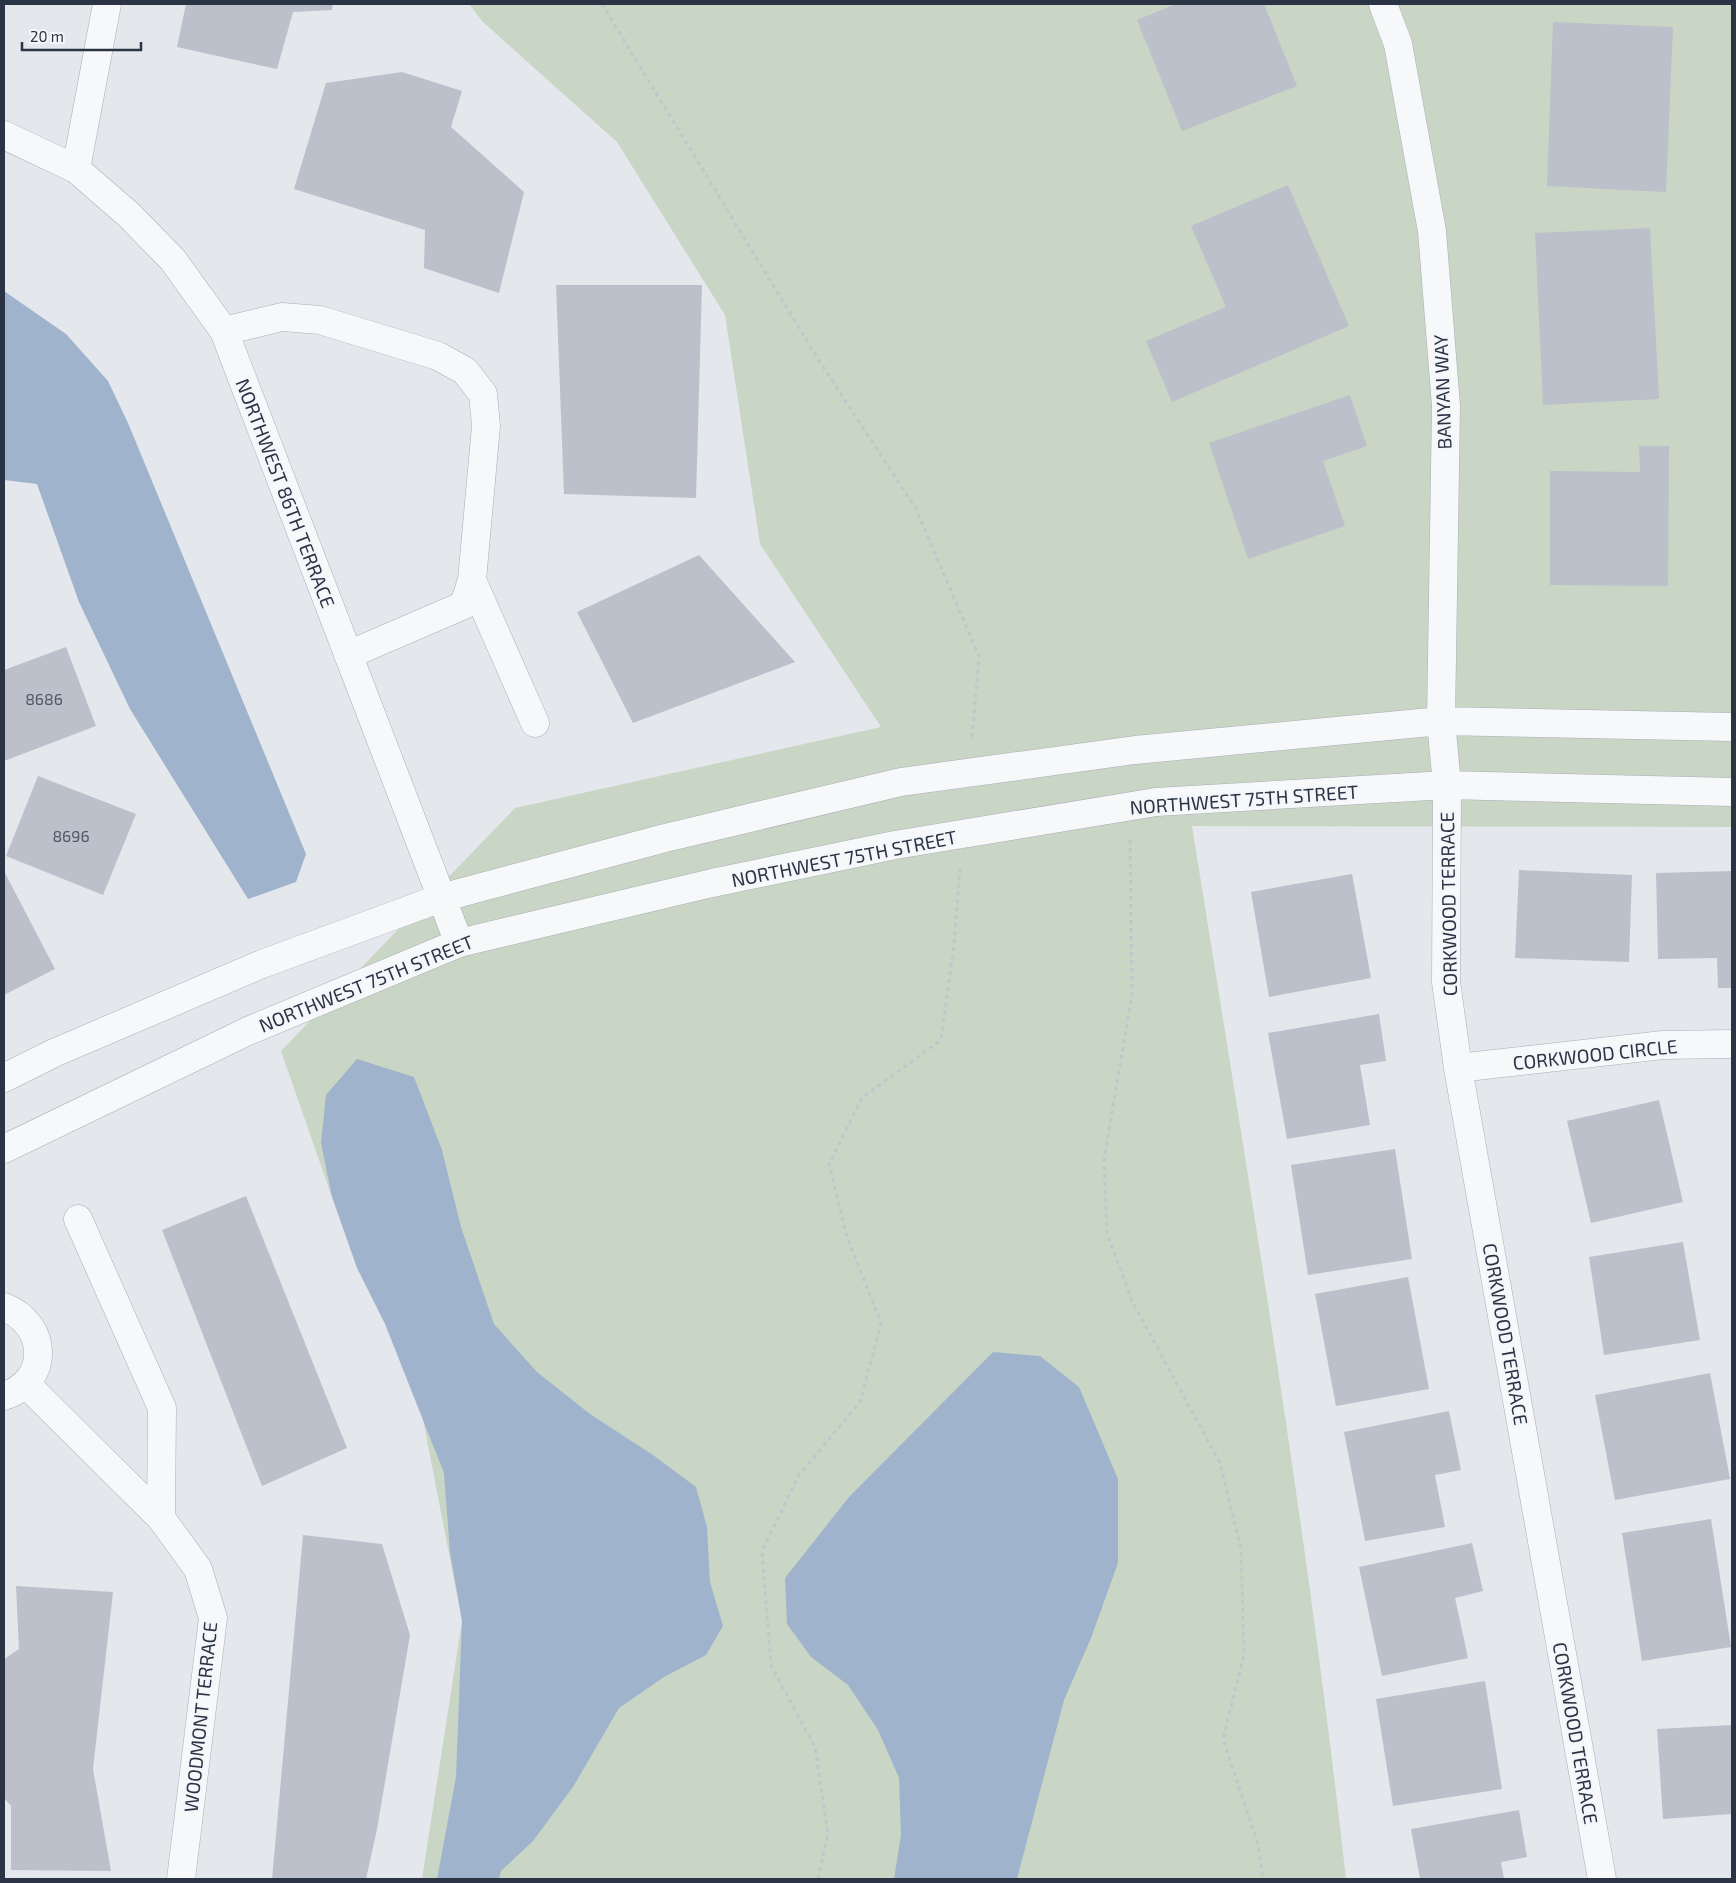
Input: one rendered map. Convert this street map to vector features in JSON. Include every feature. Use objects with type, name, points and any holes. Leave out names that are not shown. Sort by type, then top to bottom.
[{"type":"street","points":[[76,169],[107,4]]},
{"type":"street","name":"BANYAN WAY","points":[[1383,4],[1398,44],[1432,231],[1446,406],[1441,721],[1447,785]]},
{"type":"street","name":"NORTHWEST 86TH TERRACE","points":[[4,135],[76,169],[129,215],[173,260],[224,331],[459,943]]},
{"type":"street","points":[[224,331],[282,317],[320,320],[438,356],[465,370],[483,394],[486,426],[472,580],[464,605],[348,655]]},
{"type":"street","points":[[472,580],[535,723]]},
{"type":"street","points":[[4,1078],[54,1053],[262,964],[441,898],[693,831],[901,782],[1136,750],[1441,721],[1732,728]]},
{"type":"street","name":"NORTHWEST 75TH STREET","points":[[4,1150],[248,1031],[459,943],[712,883],[895,845],[1156,802],[1447,785],[1732,792]]},
{"type":"street","name":"CORKWOOD TERRACE","points":[[1447,785],[1446,982],[1458,1068],[1602,1879]]},
{"type":"street","name":"CORKWOOD CIRCLE","points":[[1458,1068],[1663,1045],[1732,1044]]},
{"type":"street","points":[[78,1219],[162,1408],[161,1518]]},
{"type":"street","points":[[4,1307],[19,1313],[30,1325],[37,1339],[39,1355],[35,1370],[15,1390]]},
{"type":"street","name":"WOODMONT TERRACE","points":[[15,1390],[161,1518],[198,1569],[213,1618],[180,1879]]},
{"type":"path","points":[[602,4],[818,359],[916,509],[979,656],[969,774]]},
{"type":"path","points":[[1129,807],[1132,994],[1104,1160],[1107,1234],[1132,1301],[1220,1463],[1241,1549],[1244,1655],[1223,1740],[1258,1844],[1263,1879]]},
{"type":"path","points":[[818,1879],[828,1834],[814,1747],[771,1666],[762,1551],[799,1475],[860,1402],[881,1324],[847,1237],[829,1164],[862,1098],[941,1040],[954,944],[963,835]]},
{"type":"green space","points":[[469,4],[1732,4],[1732,827],[1192,826],[1295,1483],[1346,1879],[422,1879],[462,1621],[421,1409],[332,1197],[281,1051],[515,808],[881,727],[760,544],[725,315],[617,142],[483,22]]},
{"type":"water","points":[[4,291],[66,334],[108,381],[128,423],[306,854],[296,882],[248,899],[130,709],[79,602],[37,484],[4,480]]},
{"type":"water","points":[[357,1059],[414,1077],[442,1150],[461,1227],[494,1324],[537,1372],[590,1414],[653,1455],[696,1487],[707,1527],[710,1582],[723,1626],[706,1655],[664,1677],[619,1708],[573,1787],[533,1841],[501,1871],[499,1879],[437,1879],[456,1777],[462,1621],[450,1552],[444,1473],[385,1324],[357,1268],[332,1197],[321,1143],[326,1095]]},
{"type":"water","points":[[993,1352],[1040,1356],[1079,1387],[1118,1479],[1118,1563],[1091,1638],[1064,1700],[1017,1879],[894,1879],[901,1835],[899,1778],[878,1730],[848,1685],[811,1657],[787,1624],[785,1578],[849,1497]]},
{"type":"building","points":[[186,4],[333,4],[332,10],[293,12],[277,69],[177,47]]},
{"type":"building","points":[[1176,4],[1264,4],[1297,86],[1182,131],[1137,20]]},
{"type":"building","points":[[1553,22],[1673,27],[1666,192],[1547,186]]},
{"type":"building","points":[[402,72],[462,91],[451,127],[524,192],[499,293],[424,268],[425,230],[294,189],[326,83]]},
{"type":"building","points":[[1288,185],[1349,326],[1172,402],[1146,341],[1226,307],[1191,226]]},
{"type":"building","points":[[1650,228],[1659,399],[1543,405],[1535,233]]},
{"type":"building","points":[[556,285],[702,285],[696,498],[564,494]]},
{"type":"building","points":[[1350,395],[1367,446],[1323,461],[1345,526],[1248,559],[1209,443]]},
{"type":"building","points":[[1639,446],[1669,446],[1668,586],[1550,585],[1550,471],[1640,472]]},
{"type":"building","points":[[699,555],[795,662],[633,723],[577,612]]},
{"type":"building","points":[[66,647],[96,726],[4,761],[4,670]]},
{"type":"building","points":[[38,776],[136,814],[103,895],[6,856]]},
{"type":"building","points":[[1519,870],[1632,875],[1629,962],[1515,958]]},
{"type":"building","points":[[4,871],[55,969],[4,995]]},
{"type":"building","points":[[1732,871],[1732,988],[1718,988],[1717,958],[1658,959],[1656,873]]},
{"type":"building","points":[[1352,874],[1371,978],[1269,997],[1251,892]]},
{"type":"building","points":[[1379,1014],[1386,1061],[1360,1065],[1370,1125],[1287,1139],[1268,1033]]},
{"type":"building","points":[[1659,1100],[1683,1202],[1591,1223],[1567,1121]]},
{"type":"building","points":[[1395,1149],[1412,1259],[1308,1275],[1291,1165]]},
{"type":"building","points":[[246,1196],[347,1448],[262,1486],[162,1230]]},
{"type":"building","points":[[1683,1242],[1700,1340],[1604,1355],[1589,1257]]},
{"type":"building","points":[[1408,1277],[1429,1389],[1336,1406],[1315,1294]]},
{"type":"building","points":[[1710,1373],[1730,1479],[1615,1500],[1595,1395]]},
{"type":"building","points":[[1449,1411],[1461,1470],[1435,1475],[1445,1527],[1365,1541],[1344,1432]]},
{"type":"building","points":[[1711,1519],[1731,1647],[1642,1661],[1622,1533]]},
{"type":"building","points":[[303,1535],[382,1544],[410,1635],[377,1829],[366,1879],[272,1879]]},
{"type":"building","points":[[1472,1543],[1483,1591],[1455,1598],[1468,1658],[1382,1676],[1359,1567]]},
{"type":"building","points":[[16,1586],[113,1592],[93,1769],[111,1871],[11,1870],[11,1806],[4,1798],[4,1659],[19,1649]]},
{"type":"building","points":[[1485,1681],[1502,1789],[1393,1806],[1376,1699]]},
{"type":"building","points":[[1732,1725],[1732,1814],[1663,1819],[1657,1729]]},
{"type":"building","points":[[1519,1810],[1527,1857],[1501,1862],[1504,1879],[1420,1879],[1411,1829]]}]
